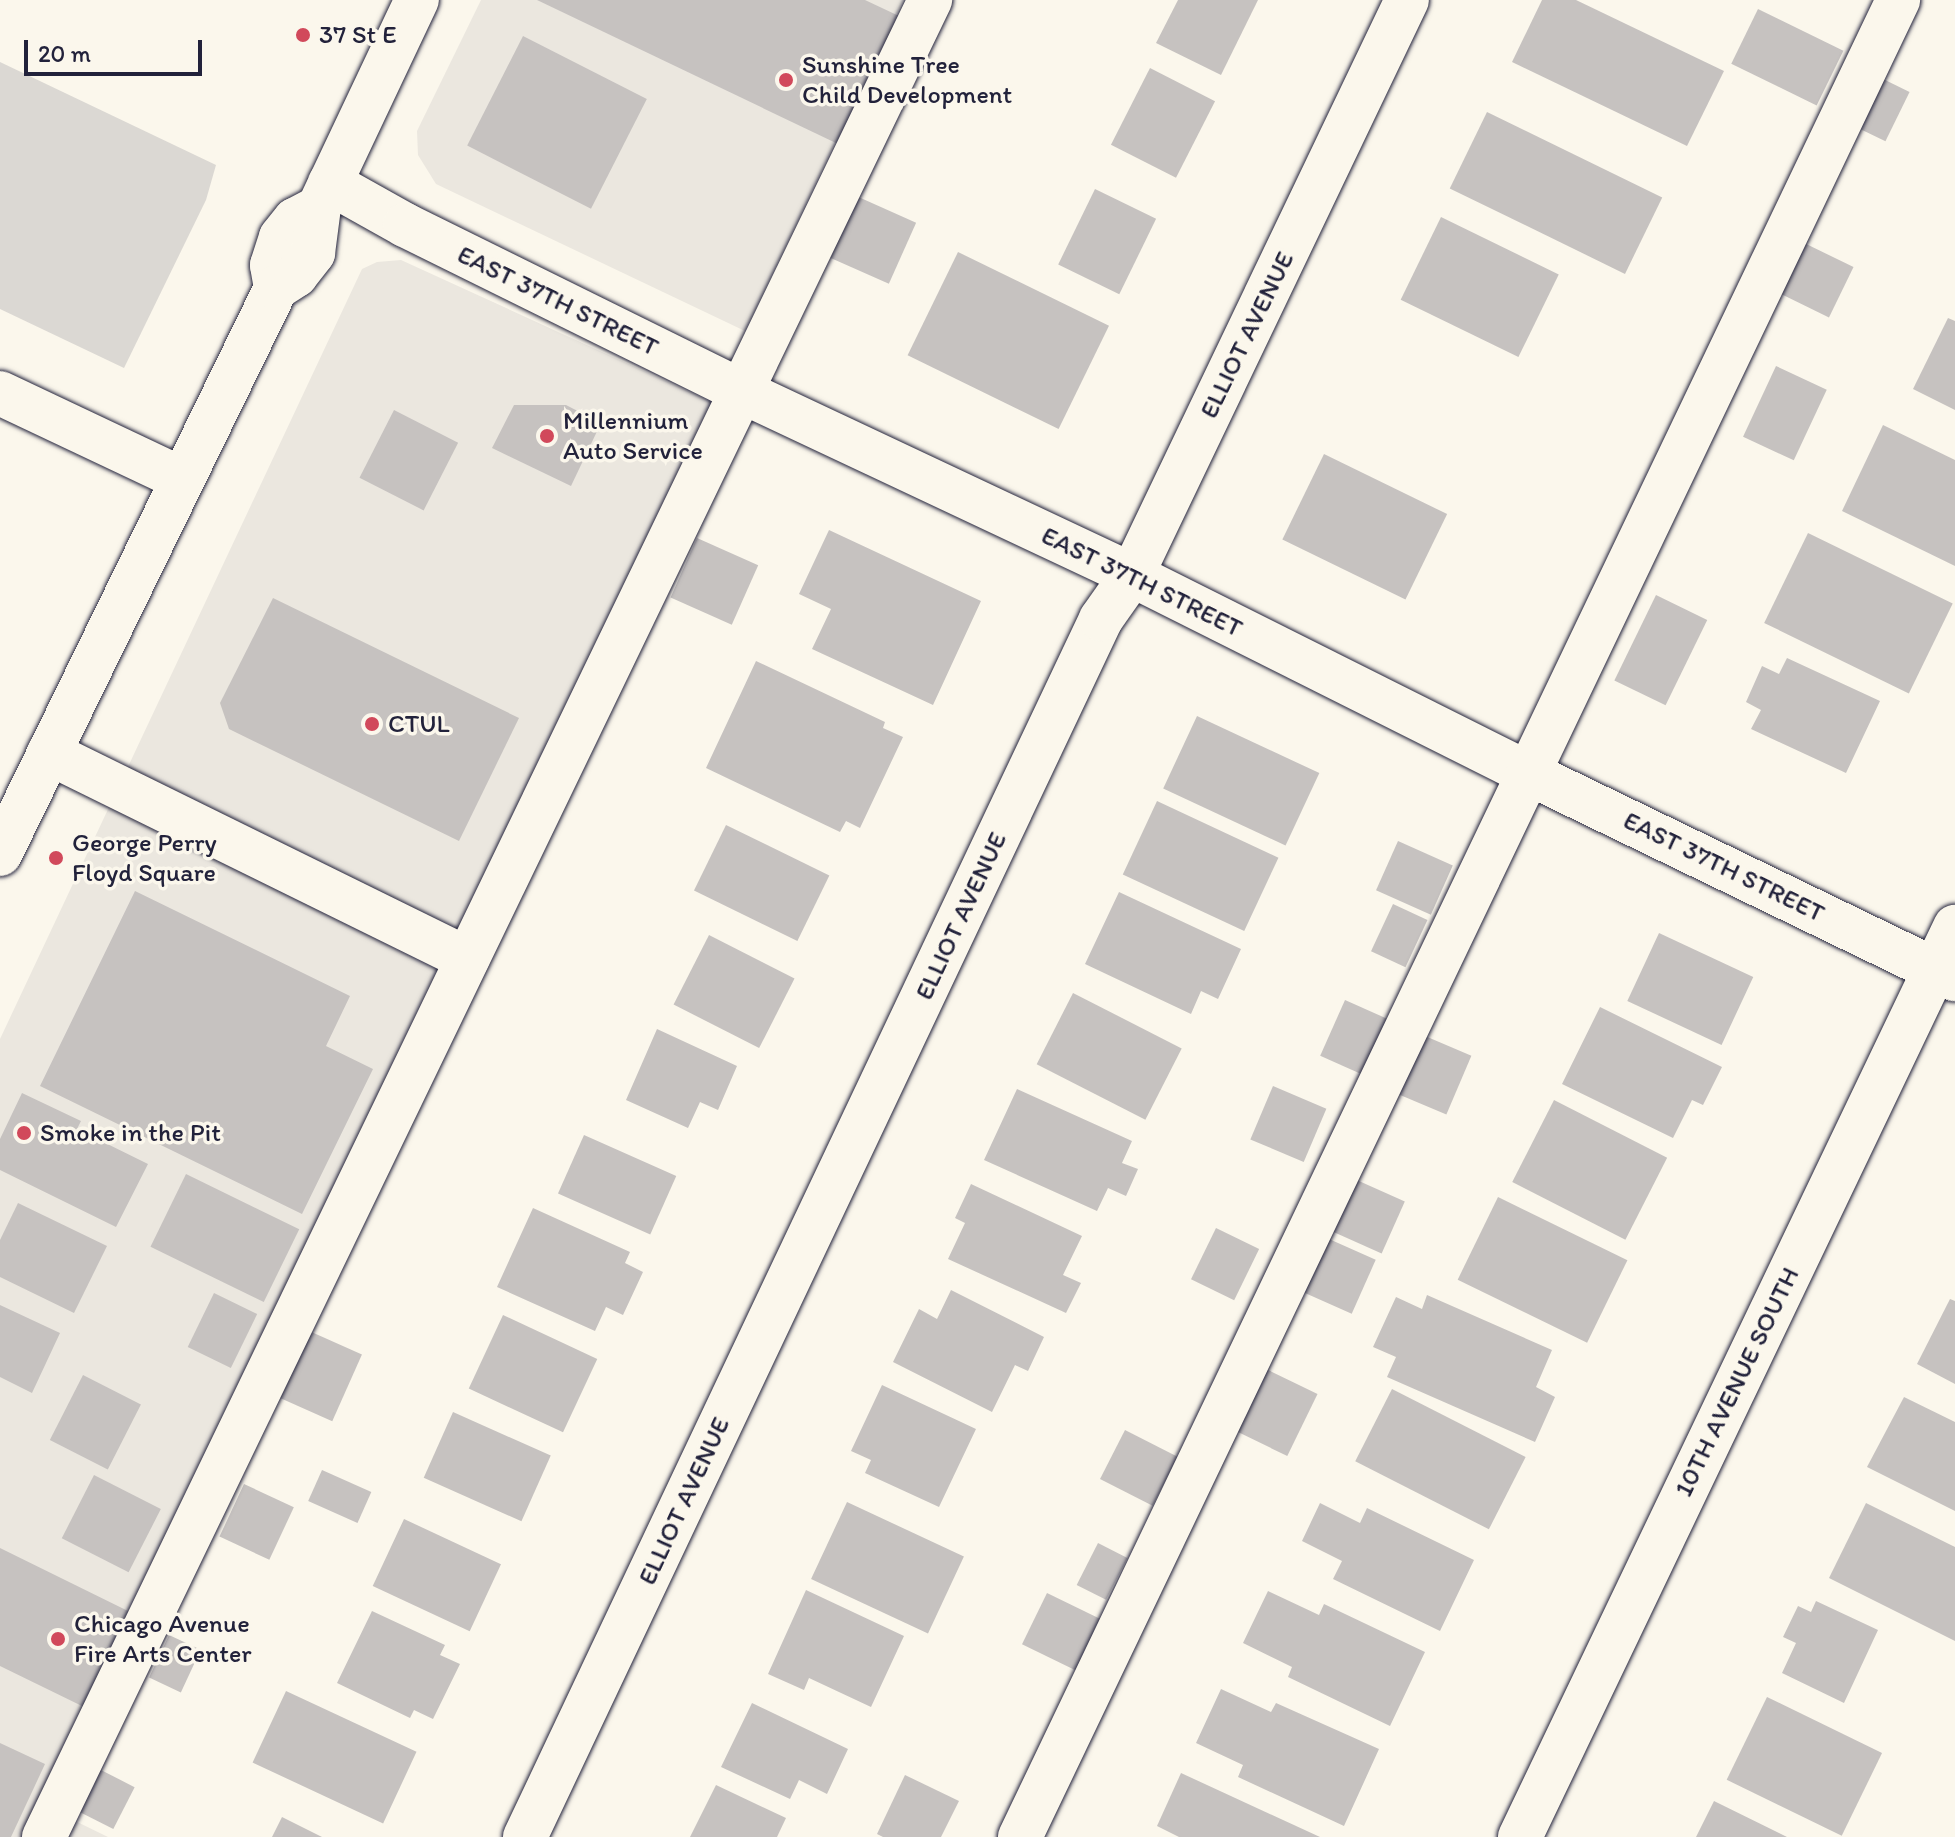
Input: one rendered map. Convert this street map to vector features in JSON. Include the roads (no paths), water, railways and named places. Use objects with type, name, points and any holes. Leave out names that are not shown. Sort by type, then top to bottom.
[{"type":"street","points":[[0,854],[276,288],[296,275],[297,245],[417,0]]},
{"type":"street","points":[[44,1837],[930,0]]},
{"type":"street","name":"ELLIOT AVENUE","points":[[525,1837],[1101,619],[1132,575],[1407,0]]},
{"type":"street","points":[[1020,1837],[1898,0]]},
{"type":"street","name":"EAST 37TH STREET","points":[[324,195],[405,225],[743,392],[1132,575],[1528,773],[1945,974]]},
{"type":"street","points":[[0,393],[182,479]]},
{"type":"street","points":[[49,753],[467,959]]},
{"type":"street","name":"10TH AVENUE SOUTH","points":[[1520,1837],[1945,974],[1955,927]]},
{"type":"place","name":"37 St E","points":[[303,35]]},
{"type":"place","name":"Sunshine Tree Child Development","points":[[786,80]]},
{"type":"place","name":"Millennium Auto Service","points":[[547,436]]},
{"type":"place","name":"CTUL","points":[[372,724]]},
{"type":"place","name":"George Perry Floyd Square","points":[[56,858]]},
{"type":"place","name":"Smoke in the Pit","points":[[24,1133]]},
{"type":"place","name":"Chicago Avenue Fire Arts Center","points":[[58,1639]]}]
